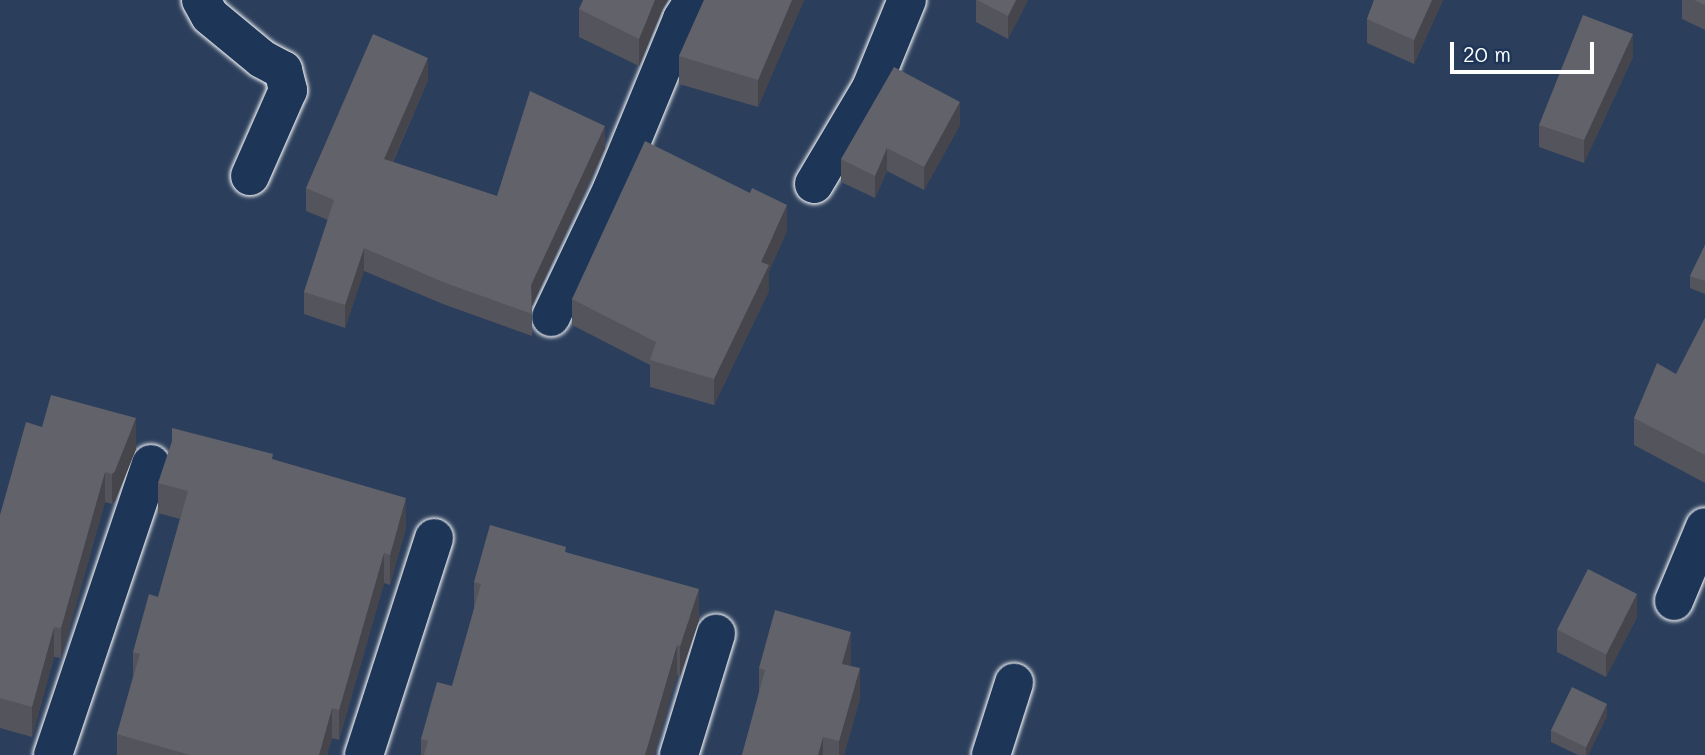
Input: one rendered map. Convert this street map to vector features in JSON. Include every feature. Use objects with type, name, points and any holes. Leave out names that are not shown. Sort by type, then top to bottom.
[{"type":"street","points":[[201,0],[209,16],[262,59],[283,70],[288,90],[250,176]]},
{"type":"street","points":[[551,317],[612,189],[682,19],[694,0]]},
{"type":"street","points":[[814,184],[871,88],[907,0]]},
{"type":"street","points":[[53,755],[151,464]]},
{"type":"street","points":[[1674,601],[1705,527]]},
{"type":"street","points":[[364,755],[434,538]]},
{"type":"street","points":[[678,755],[716,634]]},
{"type":"street","points":[[991,755],[1014,683]]},
{"type":"building","points":[[583,0],[655,0],[639,39],[579,9]]},
{"type":"building","points":[[704,0],[792,0],[758,80],[679,56]]},
{"type":"building","points":[[977,0],[1016,0],[1008,16]]},
{"type":"building","points":[[1374,0],[1432,0],[1414,40],[1367,19]]},
{"type":"building","points":[[1583,15],[1633,34],[1584,140],[1539,125]]},
{"type":"building","points":[[373,34],[428,58],[384,159],[497,196],[530,91],[605,126],[531,285],[532,314],[443,282],[364,248],[345,305],[304,292],[334,200],[306,188]]},
{"type":"building","points":[[894,67],[960,102],[924,167],[887,148],[875,176],[841,159]]},
{"type":"building","points":[[645,141],[750,193],[752,188],[787,205],[761,262],[769,265],[714,379],[650,360],[656,342],[572,299]]},
{"type":"building","points":[[1705,245],[1705,281],[1690,276]]},
{"type":"building","points":[[1705,318],[1705,455],[1634,418],[1657,363],[1676,374]]},
{"type":"building","points":[[51,395],[136,418],[115,471],[112,474],[105,472],[61,628],[54,627],[32,707],[0,698],[0,515],[26,422],[42,427]]},
{"type":"building","points":[[172,428],[273,454],[272,459],[406,498],[390,555],[384,553],[339,710],[332,708],[319,755],[190,755],[117,734],[140,654],[133,652],[149,594],[158,597],[188,491],[158,483],[172,441]]},
{"type":"building","points":[[490,525],[566,547],[565,552],[699,589],[680,646],[677,645],[645,755],[424,755],[428,741],[421,739],[437,682],[452,686],[481,584],[474,582]]},
{"type":"building","points":[[1588,569],[1637,594],[1606,655],[1557,630]]},
{"type":"building","points":[[775,610],[851,632],[842,664],[860,668],[839,741],[823,737],[818,755],[742,755],[765,670],[759,668]]},
{"type":"building","points":[[1572,687],[1607,704],[1586,747],[1551,730]]}]
